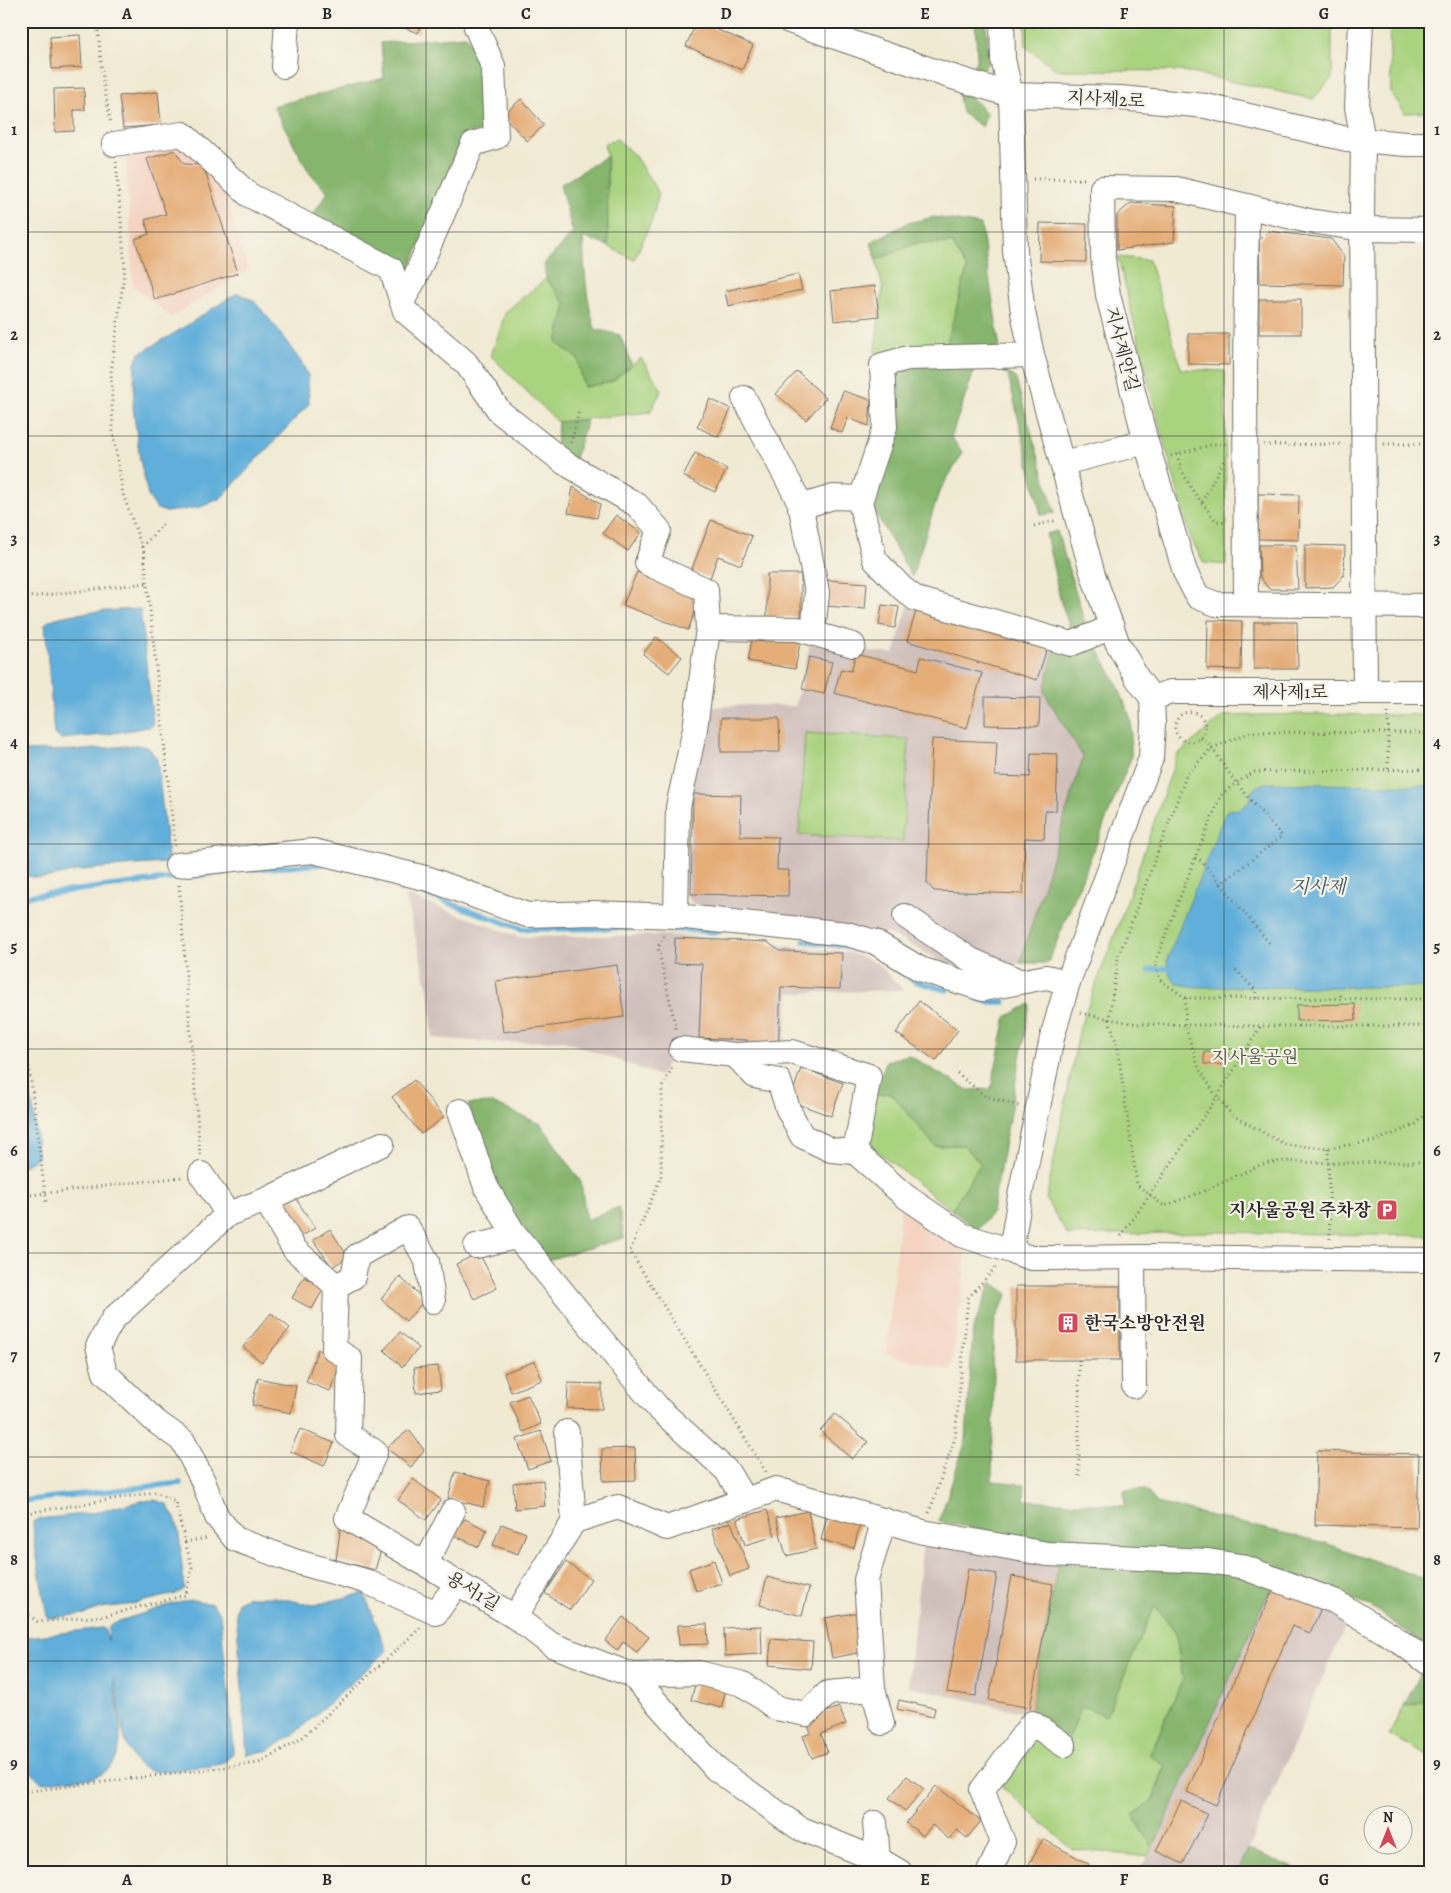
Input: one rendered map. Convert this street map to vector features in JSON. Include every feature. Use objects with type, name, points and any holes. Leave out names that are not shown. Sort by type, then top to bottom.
[{"type":"street","points":[[284,66],[287,21]]},
{"type":"street","points":[[402,302],[414,280],[473,144],[496,138],[493,66],[475,21]]},
{"type":"street","name":"지사제2로","points":[[789,21],[943,74],[1011,95],[1120,98],[1206,106],[1347,139],[1430,144]]},
{"type":"street","points":[[1002,21],[1003,59],[1011,95],[1015,251],[1023,312],[1032,355],[1093,575],[1117,642],[1137,678],[1152,698],[1153,724],[1151,758],[1068,982],[1052,1038],[1020,1196],[1011,1251]]},
{"type":"street","points":[[1361,21],[1358,107],[1364,141],[1365,692]]},
{"type":"street","points":[[114,144],[183,134],[249,195],[391,269],[405,311],[466,362],[500,412],[565,463],[637,505],[659,530],[647,563],[706,590],[708,628],[695,729],[678,807],[676,916]]},
{"type":"street","name":"지사제안길","points":[[1430,230],[1363,229],[1309,221],[1176,189],[1102,188],[1102,258],[1108,295],[1146,442],[1185,572],[1198,598],[1216,604],[1430,606]]},
{"type":"street","points":[[1246,604],[1245,370],[1247,206]]},
{"type":"street","points":[[1032,355],[908,358],[882,365],[885,427],[860,502],[875,560],[902,588],[916,599],[1072,644],[1112,627]]},
{"type":"street","points":[[744,398],[800,507],[817,592],[812,633]]},
{"type":"street","points":[[1063,463],[1146,442]]},
{"type":"street","points":[[800,507],[833,497],[861,498]]},
{"type":"street","points":[[708,628],[798,628],[853,645]]},
{"type":"street","name":"제사제1로","points":[[1152,698],[1171,692],[1430,692]]},
{"type":"street","points":[[177,865],[313,850],[429,879],[527,915],[594,913],[676,916],[847,934],[875,942],[920,969],[983,989],[1046,977],[1068,982]]},
{"type":"street","points":[[906,916],[971,960],[1019,981]]},
{"type":"street","points":[[681,1050],[735,1055],[792,1052],[869,1076],[855,1152]]},
{"type":"street","points":[[735,1055],[756,1076],[779,1082],[788,1109],[802,1136],[831,1150],[855,1152],[905,1196],[962,1235],[1031,1258],[1125,1249],[1430,1260]]},
{"type":"street","points":[[460,1111],[486,1187],[516,1237],[658,1408],[727,1471],[745,1501]]},
{"type":"street","points":[[382,1144],[266,1200],[228,1214],[113,1320],[98,1346],[105,1373],[156,1421],[182,1441],[203,1481],[217,1518],[235,1539],[294,1560],[365,1581],[436,1613],[458,1582]]},
{"type":"street","points":[[201,1174],[228,1214]]},
{"type":"street","points":[[266,1200],[294,1249],[336,1286],[352,1277],[356,1256],[408,1228],[427,1261],[433,1301]]},
{"type":"street","points":[[476,1246],[516,1237]]},
{"type":"street","points":[[1125,1249],[1134,1386]]},
{"type":"street","name":"용서1길","points":[[336,1286],[334,1349],[350,1358],[348,1435],[375,1452],[347,1518],[515,1617],[552,1645],[632,1675],[716,1769],[798,1828],[878,1859],[900,1872]]},
{"type":"street","points":[[515,1617],[574,1522],[567,1432]]},
{"type":"street","points":[[574,1522],[618,1507],[667,1528],[776,1489],[923,1532],[1047,1554],[1208,1562],[1240,1566],[1334,1600],[1398,1640],[1430,1664]]},
{"type":"street","points":[[426,1563],[453,1511]]},
{"type":"street","points":[[882,1723],[873,1689],[866,1580],[884,1520]]},
{"type":"street","points":[[632,1675],[699,1673],[743,1684],[776,1708],[806,1714],[828,1693],[873,1689]]},
{"type":"street","points":[[989,1872],[1003,1842],[982,1790],[1032,1723],[1064,1745]]},
{"type":"street","points":[[875,1822],[878,1859]]},
{"type":"path","points":[[97,21],[103,82],[114,144],[125,268],[111,372],[113,432],[123,494],[142,547],[177,865]]},
{"type":"path","points":[[1031,179],[1090,179]]},
{"type":"path","points":[[565,463],[579,410]]},
{"type":"path","points":[[1163,458],[1214,444],[1233,444]]},
{"type":"path","points":[[1256,445],[1352,444]]},
{"type":"path","points":[[1376,444],[1430,444]]},
{"type":"path","points":[[1202,502],[1229,452]]},
{"type":"path","points":[[1177,454],[1181,469],[1191,488],[1216,521],[1234,526]]},
{"type":"path","points":[[142,547],[164,523]]},
{"type":"path","points":[[21,598],[147,583]]},
{"type":"path","points":[[1388,709],[1388,769]]},
{"type":"path","points":[[1190,711],[1203,718],[1206,728],[1201,738],[1192,742],[1178,737],[1174,728],[1175,722],[1181,714],[1190,711]]},
{"type":"path","points":[[1430,733],[1251,732],[1212,748],[1187,774],[1118,958],[1108,1019],[1117,1044],[1137,1185],[1164,1206],[1202,1192],[1260,1165],[1280,1161],[1328,1163],[1430,1162]]},
{"type":"path","points":[[1201,738],[1212,748],[1236,783],[1282,836],[1221,884]]},
{"type":"path","points":[[1430,769],[1254,772],[1236,783],[1221,795],[1155,963],[1160,980],[1186,998],[1430,998]]},
{"type":"path","points":[[1195,858],[1202,861],[1270,944]]},
{"type":"path","points":[[21,1196],[201,1174],[179,890]]},
{"type":"path","points":[[662,941],[658,947],[681,1050],[662,1087],[661,1177],[630,1251],[776,1489]]},
{"type":"path","points":[[1236,970],[1256,991],[1256,998]]},
{"type":"path","points":[[1340,990],[1341,998]]},
{"type":"path","points":[[1208,992],[1208,998]]},
{"type":"path","points":[[1186,998],[1185,1025],[1200,1068],[1217,1097],[1232,1115],[1286,1144],[1328,1148],[1375,1141],[1414,1126],[1430,1110]]},
{"type":"path","points":[[21,1002],[46,1202]]},
{"type":"path","points":[[1080,1013],[1137,1024],[1430,1026]]},
{"type":"path","points":[[1125,1249],[1149,1195],[1217,1097],[1260,1026]]},
{"type":"path","points":[[956,1073],[985,1096],[1037,1112]]},
{"type":"path","points":[[1328,1148],[1330,1240]]},
{"type":"path","points":[[923,1532],[955,1438],[968,1298],[1011,1251]]},
{"type":"path","points":[[1080,1360],[1080,1479]]},
{"type":"path","points":[[21,1514],[156,1492],[175,1501],[192,1567],[186,1595],[104,1616],[38,1622],[23,1613],[21,1582]]},
{"type":"path","points":[[185,1542],[205,1540],[224,1526]]},
{"type":"path","points":[[21,1792],[259,1764],[302,1738],[436,1613]]},
{"type":"shaded area","points":[[181,143],[220,178],[248,270],[171,317],[133,285],[126,151]]},
{"type":"shaded area","points":[[908,606],[1055,646],[1044,692],[1083,756],[1020,963],[981,978],[947,964],[890,934],[693,904],[687,896],[693,776],[711,707],[749,705],[795,706],[810,644],[894,654]]},
{"type":"shaded area","points":[[405,895],[519,937],[678,935],[851,953],[877,963],[903,990],[789,993],[784,1047],[674,1051],[660,1076],[562,1040],[503,1043],[433,1038],[430,997]]},
{"type":"shaded area","points":[[901,1202],[965,1246],[964,1277],[951,1370],[886,1354]]},
{"type":"shaded area","points":[[923,1542],[1058,1563],[1030,1714],[908,1686]]},
{"type":"shaded area","points":[[1272,1585],[1322,1605],[1347,1622],[1238,1872],[1135,1872],[1149,1857]]},
{"type":"green space","points":[[975,21],[986,21],[988,62],[983,71],[973,73],[977,55]]},
{"type":"green space","points":[[1025,21],[1332,21],[1332,78],[1313,99],[1182,71],[1057,70],[1026,47]]},
{"type":"green space","points":[[1389,21],[1430,21],[1430,112],[1405,113],[1391,93]]},
{"type":"green space","points":[[466,36],[485,68],[489,132],[467,132],[408,273],[312,216],[328,192],[310,174],[273,106],[384,78],[381,43]]},
{"type":"green space","points":[[958,91],[978,103],[987,114],[982,127],[962,113]]},
{"type":"green space","points":[[617,139],[635,156],[659,194],[652,220],[634,260],[608,246],[607,156],[604,144]]},
{"type":"green space","points":[[607,156],[608,246],[583,237],[586,283],[595,329],[620,335],[632,365],[611,382],[584,387],[578,359],[557,343],[566,304],[546,279],[544,264],[573,233],[560,185]]},
{"type":"green space","points":[[934,217],[981,225],[1000,348],[946,346],[967,269],[952,243],[916,243],[876,260],[871,242],[908,223]]},
{"type":"green space","points":[[916,243],[952,243],[967,269],[946,346],[874,357],[883,289],[876,260]]},
{"type":"green space","points":[[1118,257],[1149,260],[1181,369],[1225,371],[1226,565],[1204,563],[1191,539],[1156,413]]},
{"type":"green space","points":[[546,279],[566,304],[557,343],[578,359],[584,387],[611,382],[641,358],[662,390],[650,412],[558,422],[491,356],[506,311]]},
{"type":"green space","points":[[901,366],[976,366],[951,437],[963,453],[939,492],[912,577],[870,503],[888,393]]},
{"type":"green space","points":[[996,367],[1015,377],[1055,513],[1041,515],[1008,375]]},
{"type":"green space","points":[[587,419],[575,459],[556,450],[558,422]]},
{"type":"green space","points":[[1057,531],[1087,629],[1072,634],[1060,599],[1046,534]]},
{"type":"green space","points":[[1093,640],[1118,686],[1131,719],[1131,758],[1048,963],[1020,963],[1083,757],[1044,692],[1055,646]]},
{"type":"green space","name":"지사울공원","points":[[1300,714],[1430,715],[1430,1236],[1218,1232],[1068,1235],[1046,1200],[1080,1027],[1122,915],[1177,755],[1223,716]]},
{"type":"green space","points":[[805,733],[909,739],[903,841],[799,835]]},
{"type":"green space","points":[[1030,1004],[992,1212],[978,1230],[951,1210],[981,1163],[963,1145],[935,1146],[891,1093],[875,1095],[886,1061],[908,1055],[968,1090],[991,1089],[1006,1017]]},
{"type":"green space","points":[[891,1093],[935,1146],[963,1145],[981,1164],[951,1210],[866,1142],[875,1095]]},
{"type":"green space","points":[[492,1103],[541,1124],[581,1182],[586,1220],[619,1207],[624,1238],[544,1261],[491,1175],[468,1104]]},
{"type":"green space","points":[[991,1282],[1008,1294],[995,1320],[992,1366],[994,1373],[992,1481],[1025,1484],[1024,1500],[1125,1506],[1124,1490],[1145,1489],[1157,1503],[1325,1543],[1430,1581],[1430,1648],[1370,1606],[1227,1557],[1060,1547],[939,1521],[966,1440],[973,1329]]},
{"type":"green space","points":[[1058,1563],[1221,1571],[1272,1585],[1153,1848],[1133,1815],[1152,1802],[1165,1766],[1150,1755],[1183,1679],[1175,1631],[1155,1606],[1106,1716],[1082,1706],[1068,1741],[1030,1714]]},
{"type":"green space","points":[[1155,1605],[1175,1631],[1183,1679],[1150,1754],[1165,1765],[1152,1802],[1133,1815],[1153,1848],[1149,1857],[1072,1849],[1002,1787],[1030,1714],[1082,1706],[1106,1715]]},
{"type":"green space","points":[[1423,1669],[1430,1676],[1430,1700],[1404,1706]]},
{"type":"green space","points":[[1430,1700],[1430,1756],[1389,1735],[1404,1706]]},
{"type":"green space","points":[[1248,1849],[1304,1872],[1238,1872]]},
{"type":"water","points":[[238,293],[254,301],[276,327],[301,362],[308,375],[309,404],[221,498],[201,507],[166,512],[157,509],[148,496],[140,460],[133,407],[135,364],[139,354]]},
{"type":"water","points":[[140,609],[153,724],[149,727],[103,735],[61,739],[54,734],[45,624],[51,620],[74,614]]},
{"type":"water","points":[[135,745],[148,747],[157,759],[168,856],[165,863],[82,870],[43,878],[36,878],[21,873],[21,751],[86,750]]},
{"type":"water","name":"지사제","points":[[1266,783],[1430,786],[1430,987],[1199,987],[1180,984],[1172,979],[1167,960],[1226,811],[1245,806],[1255,787]]},
{"type":"water","points":[[21,1021],[36,1131],[37,1158],[21,1167]]},
{"type":"water","points":[[155,1500],[167,1504],[176,1520],[179,1533],[183,1590],[176,1594],[128,1605],[100,1608],[85,1614],[47,1617],[34,1540],[33,1522],[39,1519],[93,1513],[140,1501]]},
{"type":"water","points":[[364,1593],[387,1651],[293,1735],[269,1750],[247,1755],[236,1610],[238,1602],[248,1597],[274,1597],[314,1605]]},
{"type":"water","points":[[194,1600],[212,1604],[220,1613],[233,1753],[225,1762],[217,1765],[173,1771],[152,1771],[138,1764],[126,1744],[114,1679],[120,1721],[120,1736],[119,1749],[114,1762],[106,1771],[92,1778],[42,1783],[29,1770],[21,1743],[21,1638],[101,1628],[105,1629],[108,1641],[109,1626],[113,1623],[182,1601]]},
{"type":"building","points":[[391,21],[422,21],[418,33],[390,23]]},
{"type":"building","points":[[697,21],[753,45],[742,70],[686,46]]},
{"type":"building","points":[[80,35],[82,67],[52,69],[50,37]]},
{"type":"building","points":[[84,88],[85,110],[74,110],[74,131],[55,132],[54,89]]},
{"type":"building","points":[[158,92],[161,125],[123,128],[119,96]]},
{"type":"building","points":[[521,99],[544,125],[527,141],[503,115]]},
{"type":"building","points":[[175,150],[184,164],[203,165],[238,273],[155,300],[135,239],[149,234],[145,220],[166,214],[147,159]]},
{"type":"building","points":[[1131,203],[1176,206],[1174,242],[1117,250],[1117,215]]},
{"type":"building","points":[[1040,223],[1087,224],[1086,262],[1039,261]]},
{"type":"building","points":[[1268,231],[1331,239],[1344,256],[1343,285],[1260,283],[1259,240]]},
{"type":"building","points":[[798,274],[802,290],[728,306],[725,291]]},
{"type":"building","points":[[875,286],[879,316],[834,321],[831,291]]},
{"type":"building","points":[[1259,299],[1301,299],[1301,334],[1259,334]]},
{"type":"building","points":[[1188,334],[1229,334],[1229,365],[1188,364]]},
{"type":"building","points":[[797,371],[826,398],[806,420],[776,394]]},
{"type":"building","points":[[843,391],[871,400],[869,426],[848,418],[842,433],[830,428]]},
{"type":"building","points":[[710,399],[731,409],[718,437],[697,427]]},
{"type":"building","points":[[695,453],[727,469],[715,492],[683,476]]},
{"type":"building","points":[[573,487],[600,504],[597,518],[568,513]]},
{"type":"building","points":[[1258,494],[1299,495],[1298,540],[1258,539]]},
{"type":"building","points":[[616,515],[641,533],[628,551],[603,533]]},
{"type":"building","points":[[711,520],[752,536],[741,565],[718,556],[710,578],[691,571]]},
{"type":"building","points":[[1259,545],[1296,545],[1298,589],[1269,589],[1260,577]]},
{"type":"building","points":[[1305,545],[1345,546],[1344,575],[1333,587],[1305,588]]},
{"type":"building","points":[[637,572],[701,597],[688,630],[623,605]]},
{"type":"building","points":[[767,574],[801,574],[801,617],[767,617]]},
{"type":"building","points":[[827,580],[867,583],[865,609],[825,606]]},
{"type":"building","points":[[882,605],[899,607],[895,628],[879,625]]},
{"type":"building","points":[[917,608],[1047,648],[1037,680],[907,641]]},
{"type":"building","points":[[1208,620],[1242,621],[1241,670],[1207,669]]},
{"type":"building","points":[[1254,622],[1297,622],[1298,669],[1254,669]]},
{"type":"building","points":[[754,629],[801,638],[795,669],[748,661]]},
{"type":"building","points":[[656,637],[682,657],[669,673],[643,654]]},
{"type":"building","points":[[856,654],[918,670],[921,657],[982,673],[967,728],[834,693],[841,669],[851,671]]},
{"type":"building","points":[[809,657],[832,662],[824,694],[802,689]]},
{"type":"building","points":[[985,697],[1040,698],[1039,726],[985,725]]},
{"type":"building","points":[[721,718],[779,718],[780,752],[721,752]]},
{"type":"building","points":[[932,739],[997,742],[995,776],[1030,777],[1031,753],[1058,754],[1056,811],[1045,811],[1044,839],[1025,838],[1023,894],[934,891],[927,883]]},
{"type":"building","points":[[693,794],[741,795],[740,836],[778,837],[777,870],[789,870],[788,896],[691,894]]},
{"type":"building","points":[[675,938],[767,942],[780,951],[842,953],[840,989],[781,987],[778,1051],[747,1050],[747,1040],[699,1038],[702,964],[674,963]]},
{"type":"building","points":[[617,965],[624,1017],[503,1032],[496,981]]},
{"type":"building","points":[[919,1001],[958,1030],[936,1061],[896,1033]]},
{"type":"building","points":[[1355,1004],[1356,1020],[1297,1021],[1297,1005]]},
{"type":"building","points":[[1204,1052],[1228,1053],[1228,1065],[1204,1064]]},
{"type":"building","points":[[801,1068],[843,1083],[831,1116],[790,1101]]},
{"type":"building","points":[[414,1080],[444,1117],[421,1134],[392,1097]]},
{"type":"building","points":[[295,1197],[315,1228],[299,1238],[279,1207]]},
{"type":"building","points":[[330,1229],[348,1257],[332,1267],[313,1240]]},
{"type":"building","points":[[479,1253],[497,1288],[474,1299],[456,1264]]},
{"type":"building","points":[[304,1277],[324,1288],[312,1309],[292,1298]]},
{"type":"building","points":[[400,1277],[425,1300],[406,1321],[381,1299]]},
{"type":"building","name":"한국소방안전원","points":[[1016,1286],[1120,1286],[1120,1360],[1016,1360]]},
{"type":"building","points":[[271,1313],[290,1328],[262,1362],[243,1347]]},
{"type":"building","points":[[400,1332],[419,1348],[402,1367],[384,1350]]},
{"type":"building","points":[[318,1349],[339,1367],[330,1391],[306,1382]]},
{"type":"building","points":[[535,1361],[542,1380],[511,1392],[504,1373]]},
{"type":"building","points":[[438,1366],[441,1390],[416,1393],[414,1368]]},
{"type":"building","points":[[258,1378],[296,1386],[291,1413],[252,1405]]},
{"type":"building","points":[[568,1383],[602,1384],[602,1409],[567,1408]]},
{"type":"building","points":[[528,1395],[541,1424],[523,1432],[510,1402]]},
{"type":"building","points":[[835,1414],[868,1442],[852,1459],[820,1431]]},
{"type":"building","points":[[300,1429],[334,1443],[324,1466],[290,1451]]},
{"type":"building","points":[[409,1430],[424,1450],[411,1467],[386,1448]]},
{"type":"building","points":[[541,1431],[551,1461],[528,1469],[517,1439]]},
{"type":"building","points":[[635,1448],[636,1480],[603,1481],[602,1449]]},
{"type":"building","points":[[1317,1451],[1419,1454],[1417,1528],[1315,1525]]},
{"type":"building","points":[[455,1472],[490,1481],[483,1507],[448,1498]]},
{"type":"building","points":[[413,1479],[441,1500],[426,1520],[398,1500]]},
{"type":"building","points":[[543,1480],[545,1506],[515,1509],[513,1483]]},
{"type":"building","points":[[767,1510],[775,1536],[745,1545],[737,1519]]},
{"type":"building","points":[[808,1511],[816,1549],[786,1556],[776,1518]]},
{"type":"building","points":[[828,1512],[861,1519],[854,1548],[821,1540]]},
{"type":"building","points":[[465,1519],[487,1530],[479,1547],[451,1534]]},
{"type":"building","points":[[731,1522],[749,1569],[730,1576],[712,1529]]},
{"type":"building","points":[[341,1524],[383,1543],[375,1570],[336,1560]]},
{"type":"building","points":[[501,1524],[526,1533],[518,1554],[493,1545]]},
{"type":"building","points":[[714,1560],[722,1583],[696,1591],[689,1569]]},
{"type":"building","points":[[566,1562],[591,1579],[570,1610],[545,1593]]},
{"type":"building","points":[[968,1569],[997,1574],[976,1696],[947,1692]]},
{"type":"building","points":[[1012,1576],[1053,1584],[1030,1708],[989,1700]]},
{"type":"building","points":[[767,1577],[809,1588],[802,1616],[760,1605]]},
{"type":"building","points":[[1274,1587],[1321,1608],[1310,1633],[1292,1626],[1216,1805],[1187,1792]]},
{"type":"building","points":[[860,1612],[868,1651],[832,1658],[825,1618]]},
{"type":"building","points":[[623,1617],[649,1637],[637,1652],[623,1642],[617,1650],[605,1641]]},
{"type":"building","points":[[707,1624],[708,1644],[679,1645],[678,1625]]},
{"type":"building","points":[[761,1626],[762,1654],[725,1656],[724,1628]]},
{"type":"building","points":[[771,1639],[813,1642],[811,1669],[769,1665]]},
{"type":"building","points":[[697,1677],[727,1686],[721,1708],[691,1700]]},
{"type":"building","points":[[899,1700],[935,1708],[933,1717],[897,1709]]},
{"type":"building","points":[[839,1707],[846,1724],[821,1734],[828,1752],[812,1758],[803,1736],[811,1733],[806,1720]]},
{"type":"building","points":[[907,1776],[924,1789],[905,1811],[889,1798]]},
{"type":"building","points":[[936,1786],[981,1821],[967,1838],[957,1830],[949,1839],[932,1825],[923,1836],[906,1823]]},
{"type":"building","points":[[1181,1801],[1208,1814],[1183,1864],[1156,1851]]},
{"type":"building","points":[[1043,1839],[1089,1864],[1085,1872],[1044,1872],[1029,1864]]},
{"type":"waterway","points":[[253,869],[323,864]]},
{"type":"waterway","points":[[21,897],[224,872]]},
{"type":"waterway","points":[[388,881],[522,929],[645,928],[718,932]]},
{"type":"waterway","points":[[804,941],[861,950]]},
{"type":"waterway","points":[[889,964],[915,981],[947,990]]},
{"type":"waterway","points":[[1149,970],[1168,968]]},
{"type":"waterway","points":[[979,999],[1004,1002]]},
{"type":"waterway","points":[[21,1501],[180,1483]]},
{"type":"place","name":"지사울공원 주차장","points":[[1387,1210]]},
{"type":"place","name":"한국소방안전원","points":[[1068,1323]]}]
